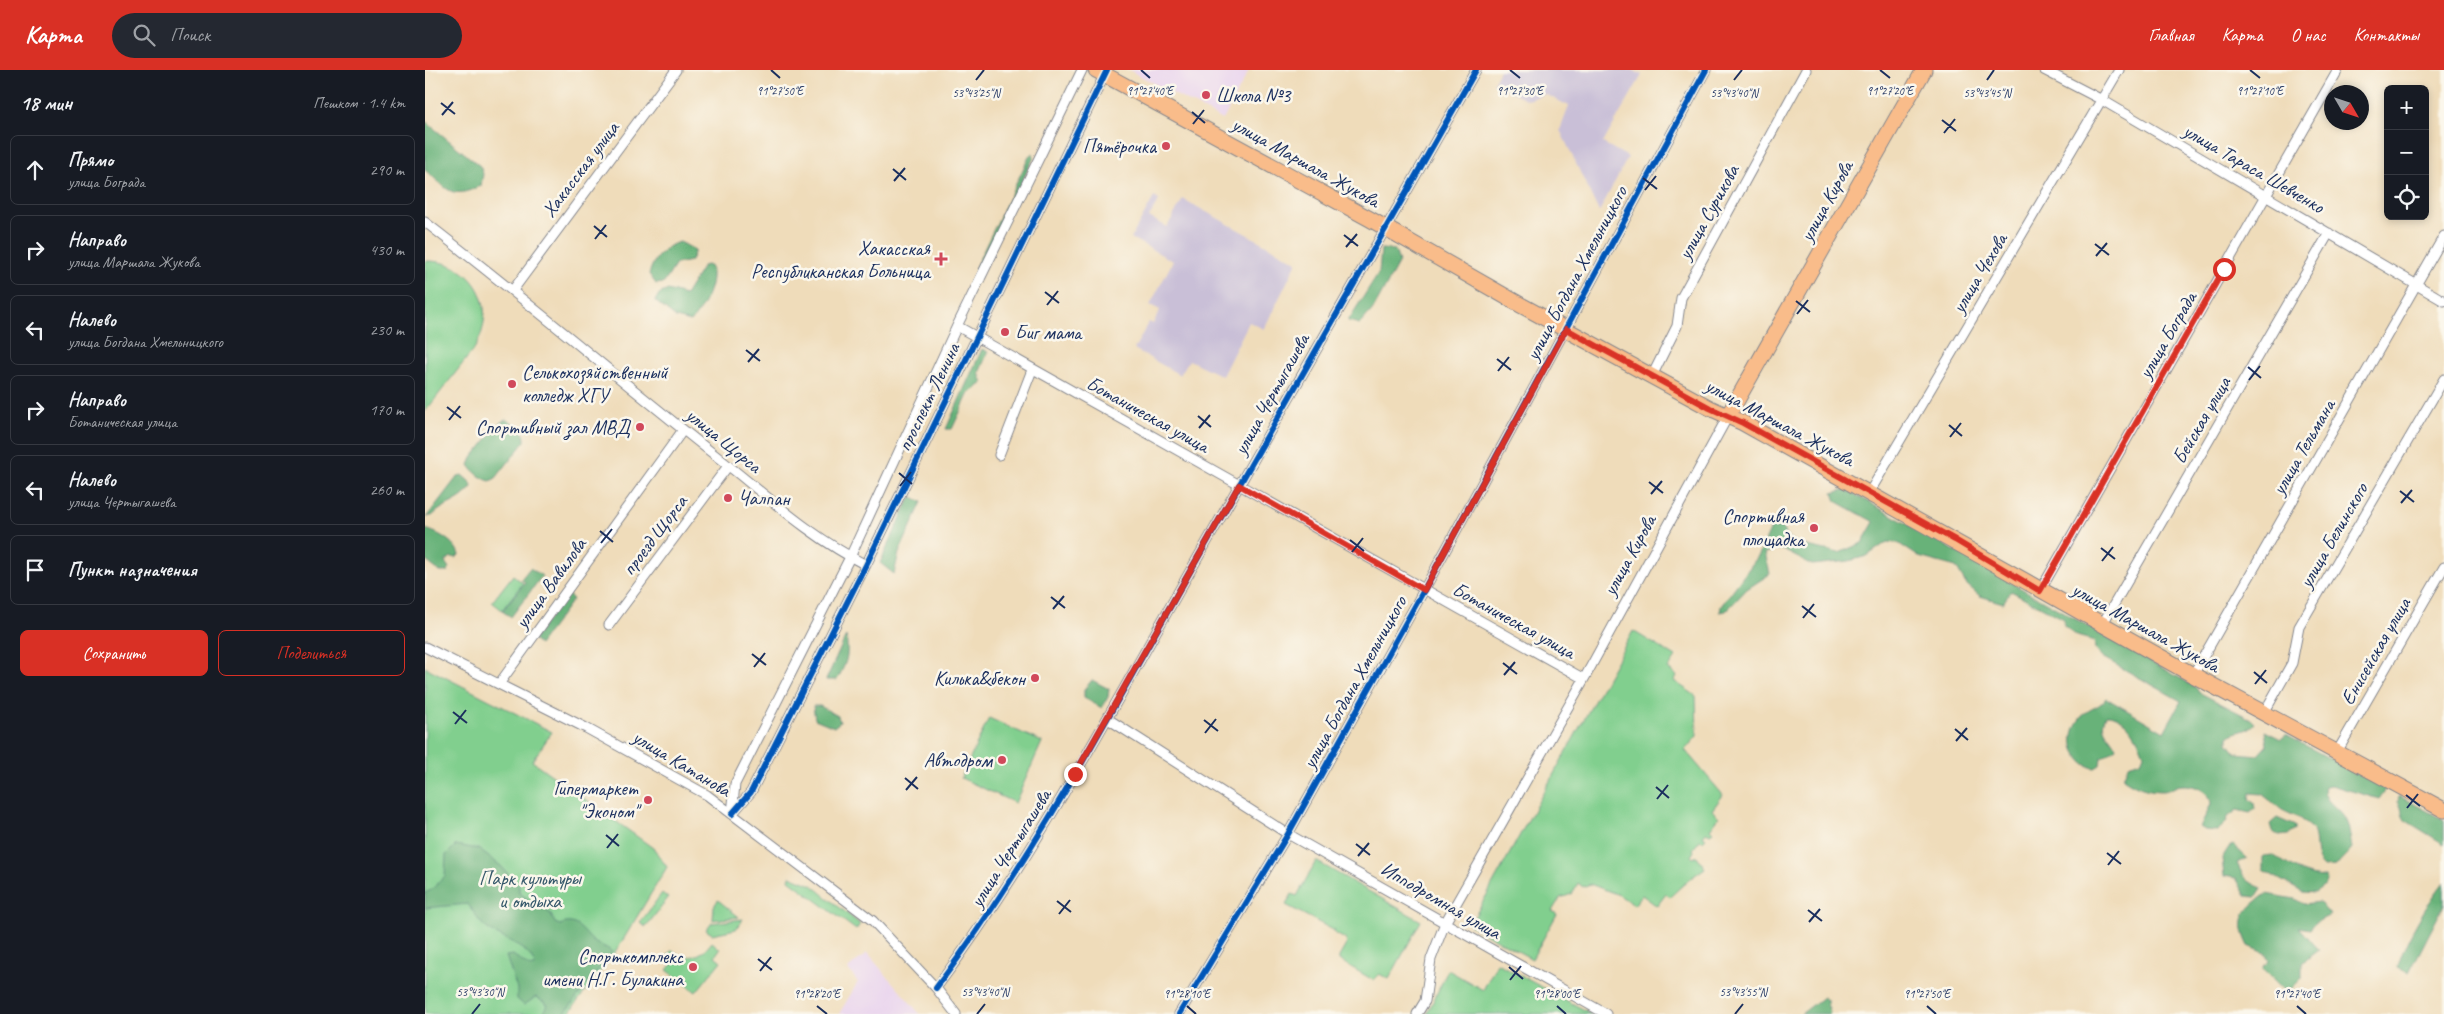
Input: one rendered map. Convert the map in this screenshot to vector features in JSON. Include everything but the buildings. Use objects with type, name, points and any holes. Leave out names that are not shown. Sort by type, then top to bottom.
[{"type":"main road","name":"улица Кирова","points":[[1728,416],[1924,70]]},
{"type":"main road","name":"улица Маршала Жукова","points":[[1102,72],[1651,376],[1955,540],[2040,591],[2444,810]]},
{"type":"street","name":"Хакасская улица","points":[[513,290],[676,70]]},
{"type":"street","name":"проспект Ленина","points":[[732,814],[735,784],[850,557],[957,326],[1082,70]]},
{"type":"street","name":"улица Чертыгашева","points":[[936,988],[967,947],[1008,883],[1108,719],[1476,70]]},
{"type":"street","name":"улица Богдана Хмельницкого","points":[[1179,1014],[1288,834],[1424,590],[1706,70]]},
{"type":"street","name":"улица Сурикова","points":[[1651,376],[1677,326],[1681,298],[1806,70]]},
{"type":"street","name":"улица Тараса Шевченко","points":[[2044,70],[2102,100],[2444,300]]},
{"type":"street","name":"улица Чехова","points":[[1869,493],[2119,70]]},
{"type":"street","name":"улица Бограда","points":[[2040,591],[2338,70]]},
{"type":"street","name":"проспект Ленина","points":[[732,814],[751,792],[866,565],[1102,72]]},
{"type":"street","name":"улица Щорса","points":[[425,222],[513,290],[728,466],[835,549],[866,565]]},
{"type":"street","name":"Бейская улица","points":[[2102,625],[2329,233]]},
{"type":"street","name":"улица Тельмана","points":[[2193,675],[2444,236]]},
{"type":"street","name":"Ботаническая улица","points":[[957,326],[1032,370],[1584,679]]},
{"type":"street","points":[[999,455],[1032,370]]},
{"type":"street","name":"улица Белинского","points":[[2264,713],[2293,664],[2299,628],[2444,379]]},
{"type":"street","name":"улица Кирова","points":[[1417,1014],[1425,1002],[1431,959],[1445,923],[1584,679],[1728,416]]},
{"type":"street","name":"улица Вавилова","points":[[499,684],[683,430]]},
{"type":"street","name":"проезд Щорса","points":[[609,625],[728,466]]},
{"type":"street","name":"Енисейская улица","points":[[2337,752],[2444,567]]},
{"type":"street","name":"улица Катанова","points":[[425,647],[676,776],[732,814],[873,921],[936,988],[956,1014]]},
{"type":"street","name":"Ипподромная улица","points":[[1108,719],[1288,834],[1606,1014]]},
{"type":"shaded area","name":"Школа №3","points":[[1129,70],[1249,70],[1223,120]]},
{"type":"shaded area","points":[[1500,70],[1633,70],[1642,75],[1603,143],[1628,157],[1599,212],[1560,130],[1569,106],[1545,94],[1528,100],[1493,83]]},
{"type":"shaded area","points":[[1154,197],[1159,200],[1149,217],[1167,227],[1183,199],[1297,262],[1264,329],[1249,322],[1222,376],[1189,360],[1180,375],[1134,349],[1149,322],[1153,324],[1160,310],[1150,305],[1173,261],[1131,238]]},
{"type":"shaded area","points":[[867,953],[920,1014],[839,1014],[858,982],[848,969]]},
{"type":"green space","points":[[425,121],[480,166],[483,174],[481,186],[463,192],[450,191],[425,170]]},
{"type":"green space","points":[[1033,153],[1034,157],[980,269],[976,272],[975,268],[1030,155]]},
{"type":"green space","points":[[680,242],[695,250],[691,261],[676,264],[664,283],[656,284],[649,274],[653,263],[665,249]]},
{"type":"green space","points":[[1381,249],[1395,250],[1399,262],[1374,308],[1360,324],[1348,321],[1379,272]]},
{"type":"green space","points":[[425,261],[443,263],[457,269],[469,278],[478,289],[483,303],[484,318],[481,333],[474,349],[425,412]]},
{"type":"green space","points":[[703,266],[711,267],[712,274],[710,289],[691,322],[676,318],[655,301],[659,294],[668,290],[685,295]]},
{"type":"green space","points":[[982,349],[988,352],[979,373],[983,383],[969,393],[952,429],[946,429]]},
{"type":"green space","points":[[506,420],[519,428],[524,434],[525,441],[496,478],[490,481],[478,475],[469,465],[472,458],[501,422]]},
{"type":"green space","points":[[462,475],[471,483],[472,487],[467,493],[425,519],[458,476]]},
{"type":"green space","points":[[1843,490],[1849,491],[2194,686],[2202,694],[2251,719],[2255,723],[2252,726],[2228,737],[2228,743],[2236,753],[2258,755],[2267,745],[2265,731],[2281,739],[2286,735],[2386,789],[2379,799],[2331,785],[2325,786],[2325,796],[2343,816],[2347,824],[2352,848],[2336,866],[2324,867],[2318,859],[2313,830],[2299,818],[2282,810],[2262,794],[2250,793],[2249,799],[2254,803],[2255,809],[2250,813],[2237,810],[2228,817],[2226,823],[2217,831],[2205,830],[2200,827],[2212,802],[2203,791],[2187,785],[2177,786],[2165,791],[2152,790],[2137,786],[2123,778],[2128,765],[2141,761],[2144,754],[2135,735],[2125,723],[2113,716],[2106,715],[2103,725],[2116,748],[2101,758],[2100,765],[2095,768],[2089,767],[2079,758],[2074,749],[2074,730],[2080,718],[2101,704],[2106,698],[2164,732],[2181,701],[2102,657],[2095,649],[2094,641],[2077,636],[2064,626],[2064,619],[2011,591],[2003,603],[1980,596],[1966,584],[1956,567],[1919,557],[1898,543],[1887,542],[1867,556],[1849,561],[1812,565],[1781,549],[1765,553],[1770,574],[1747,589],[1726,611],[1720,612],[1721,606],[1759,555],[1771,528],[1781,527],[1787,536],[1798,544],[1839,553],[1862,543],[1874,522],[1836,501],[1833,493]]},
{"type":"green space","points":[[913,497],[922,502],[899,553],[894,574],[880,563],[910,498]]},
{"type":"green space","points":[[425,529],[445,538],[457,550],[459,555],[456,558],[451,557],[445,562],[449,568],[447,572],[440,572],[425,560]]},
{"type":"green space","points":[[530,568],[542,576],[511,617],[502,611],[525,582],[521,579]]},
{"type":"green space","points":[[513,575],[523,583],[502,610],[492,602]]},
{"type":"green space","points":[[567,594],[573,599],[539,645],[533,640]]},
{"type":"green space","points":[[1633,631],[1676,657],[1668,669],[1677,676],[1674,681],[1696,696],[1697,736],[1685,750],[1723,795],[1712,810],[1719,817],[1710,829],[1713,832],[1710,834],[1706,832],[1703,836],[1706,838],[1703,841],[1700,840],[1693,849],[1694,851],[1691,856],[1693,858],[1697,856],[1705,868],[1670,897],[1666,894],[1657,906],[1642,895],[1634,905],[1619,895],[1590,884],[1583,887],[1578,883],[1572,894],[1560,898],[1552,911],[1557,914],[1532,959],[1470,925]]},
{"type":"green space","points":[[846,636],[847,654],[843,668],[837,680],[826,680]]},
{"type":"green space","name":"Парк культуры и отдыха","points":[[425,667],[552,732],[532,761],[653,848],[667,867],[620,945],[568,1014],[425,1014]]},
{"type":"green space","points":[[1092,680],[1109,689],[1108,697],[1102,708],[1084,698],[1084,690]]},
{"type":"green space","points":[[813,706],[820,706],[838,716],[840,722],[834,727],[815,719]]},
{"type":"green space","name":"Автодром","points":[[989,718],[1042,742],[1015,803],[961,778]]},
{"type":"green space","points":[[2399,796],[2444,820],[2444,844],[2405,820],[2398,802]]},
{"type":"green space","points":[[2277,818],[2295,826],[2295,830],[2288,835],[2279,836],[2272,831],[2270,824]]},
{"type":"green space","points":[[456,845],[478,849],[501,866],[519,886],[519,893],[550,913],[555,923],[560,925],[566,923],[575,924],[594,942],[612,952],[564,1014],[543,1014],[548,1005],[536,997],[524,1005],[517,999],[517,989],[506,956],[513,955],[530,967],[535,965],[520,947],[484,926],[468,904],[425,908],[425,893],[431,890],[445,876],[446,855]]},
{"type":"green space","points":[[2233,845],[2247,858],[2237,863],[2244,875],[2253,884],[2262,888],[2256,897],[2246,896],[2236,878],[2224,876],[2222,858],[2229,847]]},
{"type":"green space","points":[[2273,855],[2304,873],[2325,877],[2326,885],[2315,893],[2302,892],[2263,870],[2263,856]]},
{"type":"green space","points":[[1316,861],[1421,921],[1389,979],[1379,974],[1373,980],[1339,960],[1347,943],[1345,939],[1334,933],[1335,931],[1286,905],[1292,894],[1297,896]]},
{"type":"green space","points":[[790,876],[812,885],[860,924],[856,930],[789,880]]},
{"type":"green space","points":[[2444,882],[2444,905],[2409,973],[2398,968],[2410,935]]},
{"type":"green space","points":[[662,893],[668,898],[646,927],[640,923]]},
{"type":"green space","points":[[2266,894],[2295,899],[2303,904],[2319,902],[2330,915],[2315,923],[2310,929],[2299,927],[2319,950],[2302,963],[2302,978],[2287,993],[2262,968],[2269,961],[2265,953],[2249,946],[2243,929],[2244,917],[2247,911]]},
{"type":"green space","points":[[718,900],[739,917],[713,920],[714,906]]},
{"type":"green space","points":[[743,919],[736,929],[712,934],[706,930],[711,923]]},
{"type":"green space","name":"Спорткомплекс имени Н.Г. Булакина","points":[[712,942],[720,949],[715,956],[721,961],[696,992],[667,970],[672,964],[665,959],[672,950],[683,956],[693,956],[703,951]]},
{"type":"green space","points":[[1497,963],[1592,1014],[1427,1014],[1448,970],[1483,990]]},
{"type":"green space","points":[[1823,997],[1827,1000],[1830,1012],[1828,1014],[1801,1014]]},
{"type":"cycle path","points":[[732,814],[751,792],[866,565],[1107,70]]},
{"type":"cycle path","points":[[936,988],[971,940],[1036,840],[1476,70]]},
{"type":"cycle path","points":[[1179,1014],[1288,834],[1424,590],[1706,70]]},
{"type":"place","name":"Школа №3","points":[[1206,95]]},
{"type":"place","name":"Пятёрочка","points":[[1166,146]]},
{"type":"place","name":"Хакасская Республиканская Больница","points":[[941,259]]},
{"type":"place","name":"Биг мама","points":[[1005,332]]},
{"type":"place","name":"Селькохозяйственный колледж ХГУ","points":[[512,384]]},
{"type":"place","name":"Спортивный зал МВД","points":[[640,427]]},
{"type":"place","name":"Чалпан","points":[[728,498]]},
{"type":"place","name":"Спортивная площадка","points":[[1814,528]]},
{"type":"place","name":"Килька&бекон","points":[[1035,678]]},
{"type":"place","name":"Автодром","points":[[1002,760]]},
{"type":"place","name":"Гипермаркет \"Эконом\"","points":[[648,800]]},
{"type":"place","name":"Спорткомплекс имени Н.Г. Булакина","points":[[693,967]]},
{"type":"route","points":[[1075,774],[1108,719],[1239,485],[1424,590],[1566,329],[1710,408],[1743,423],[1955,540],[2040,591],[2224,269]]}]
